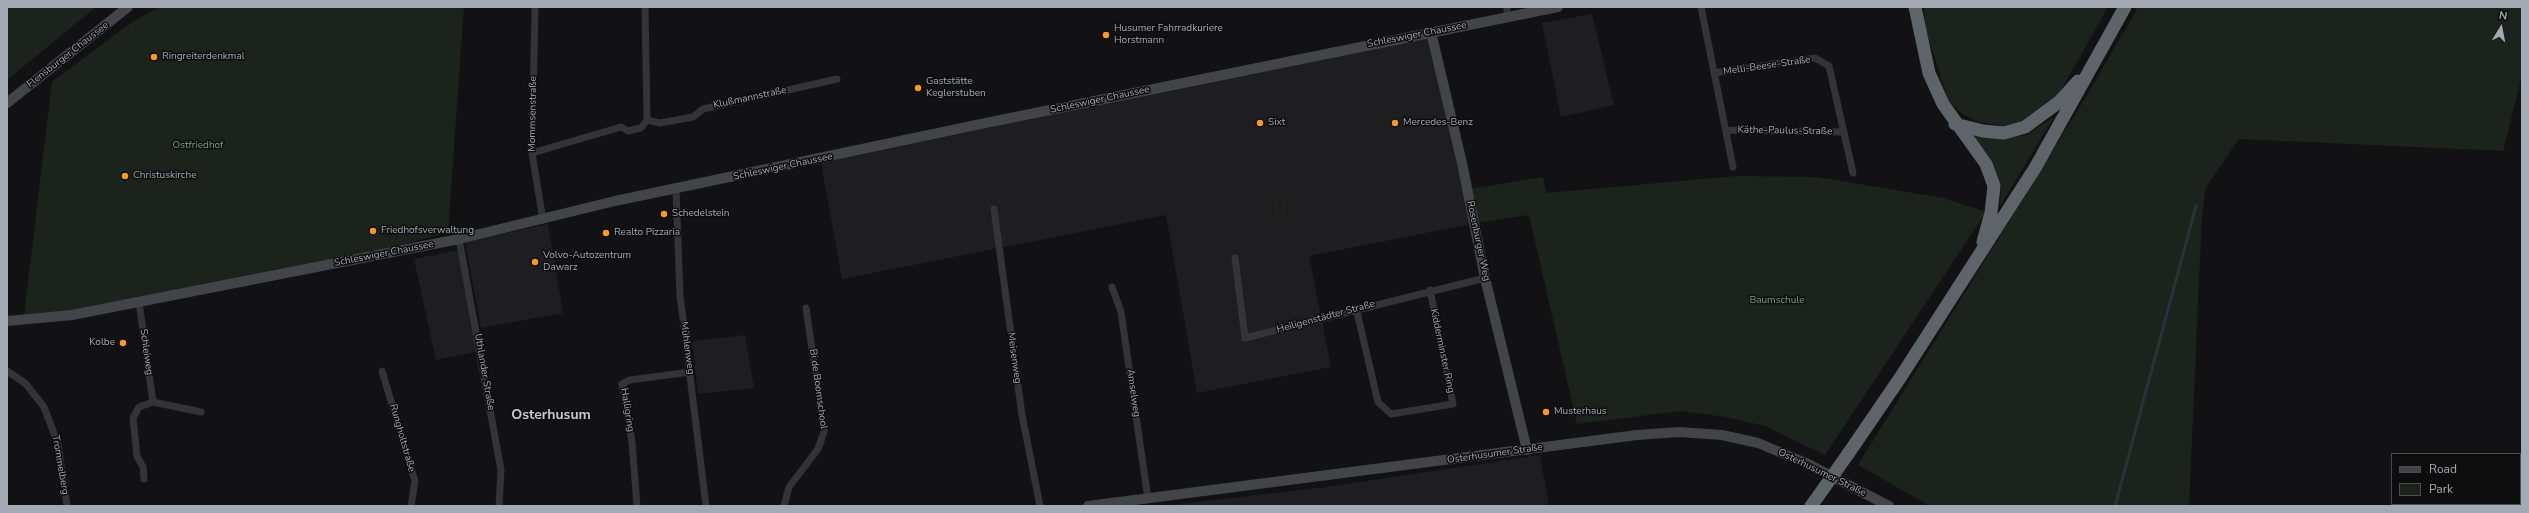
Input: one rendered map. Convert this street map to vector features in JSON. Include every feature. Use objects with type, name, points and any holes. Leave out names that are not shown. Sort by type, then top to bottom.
[{"type":"highway","points":[[1915,7],[1929,73],[1943,104],[1986,164],[1994,186],[1991,213],[1976,262]]},
{"type":"highway","points":[[1811,506],[1848,454],[1976,262],[2035,168],[2125,7]]},
{"type":"highway","points":[[1956,124],[1983,132],[2004,133],[2025,127],[2059,102],[2096,60]]},
{"type":"street","name":"Flensburger Chaussee","points":[[7,103],[128,7]]},
{"type":"street","name":"Mommsenstraße","points":[[535,7],[532,153],[543,220]]},
{"type":"street","points":[[532,153],[621,127],[628,131],[641,128],[647,120],[645,7]]},
{"type":"street","name":"Schleswiger Chaussee","points":[[7,321],[72,315],[459,240],[615,201],[676,190],[974,125],[1431,32],[1507,12],[1558,7]]},
{"type":"street","points":[[1701,7],[1733,167]]},
{"type":"street","name":"Rosenburger Weg","points":[[1431,32],[1462,163],[1485,278],[1527,450]]},
{"type":"street","name":"Melli-Beese-Straße","points":[[1714,74],[1815,58],[1829,66],[1853,173]]},
{"type":"street","name":"Klußmannstraße","points":[[647,120],[660,123],[693,117],[703,109],[837,79]]},
{"type":"street","name":"Käthe-Paulus-Straße","points":[[1726,130],[1844,132]]},
{"type":"street","name":"Mühlenweg","points":[[676,190],[680,296],[706,506]]},
{"type":"street","name":"Meisenweg","points":[[994,209],[1022,415],[1040,506]]},
{"type":"street","name":"Uthlander Straße","points":[[459,240],[501,470],[499,506]]},
{"type":"street","name":"Heiligenstädter Straße","points":[[1235,258],[1245,338],[1356,308],[1485,278]]},
{"type":"street","name":"Amselweg","points":[[1112,287],[1121,312],[1148,500]]},
{"type":"street","name":"Kidderminster Ring","points":[[1356,308],[1378,402],[1391,414],[1453,404],[1430,290]]},
{"type":"street","name":"Schleiweg","points":[[140,302],[153,402]]},
{"type":"street","name":"Bi de Boomschool","points":[[784,506],[789,487],[818,449],[824,432],[806,308]]},
{"type":"street","name":"Trommelberg","points":[[7,371],[34,392],[44,407],[53,426],[67,506]]},
{"type":"street","name":"Rungholtstraße","points":[[382,371],[415,481],[411,506]]},
{"type":"street","name":"Halligring","points":[[637,506],[632,442],[622,384],[630,380],[690,372]]},
{"type":"street","points":[[144,479],[143,467],[138,456],[133,418],[139,407],[153,402],[201,412]]},
{"type":"street","name":"Osterhusumer Straße","points":[[1088,506],[1148,500],[1527,450],[1679,432],[1722,435],[1758,443],[1806,462],[1889,506]]},
{"type":"shaded area","points":[[1592,14],[1614,105],[1561,117],[1542,23]]},
{"type":"shaded area","points":[[1430,36],[1471,224],[1309,256],[1331,367],[1197,393],[1166,215],[842,279],[821,163]]},
{"type":"shaded area","points":[[548,224],[563,313],[481,328],[465,242]]},
{"type":"shaded area","points":[[458,250],[480,351],[436,360],[414,259]]},
{"type":"shaded area","points":[[745,335],[754,388],[698,394],[692,341]]},
{"type":"shaded area","points":[[1540,455],[1549,506],[1163,506],[1326,487]]},
{"type":"green space","points":[[7,7],[96,7],[7,80]]},
{"type":"green space","name":"Ostfriedhof","points":[[159,7],[464,7],[448,232],[372,253],[75,311],[24,315],[52,82],[131,23]]},
{"type":"green space","points":[[1924,7],[2108,7],[2057,97],[2022,121],[2004,126],[1978,122],[1961,113],[1948,100],[1926,30]]},
{"type":"green space","points":[[2138,7],[2522,7],[2522,75],[2503,151],[2239,139],[2206,187],[2202,214],[2189,506],[1930,506],[1858,465],[2089,92]]},
{"type":"green space","points":[[2054,117],[2000,206],[2001,187],[1992,160],[1969,131],[2003,139],[2026,135]]},
{"type":"green space","name":"Baumschule","points":[[1736,176],[1817,177],[1943,198],[1986,212],[1825,455],[1765,426],[1726,417],[1681,411],[1577,424],[1529,215],[1476,223],[1470,189],[1543,177],[1546,193]]},
{"type":"green space","points":[[1288,198],[1285,215],[1275,217],[1273,201]]},
{"type":"green space","points":[[2422,505],[2450,505],[2415,506]]},
{"type":"waterway","points":[[2115,506],[2196,206]]},
{"type":"place","name":"Husumer Fahrradkuriere Horstmann","points":[[1106,35]]},
{"type":"place","name":"Ringreiterdenkmal","points":[[154,57]]},
{"type":"place","name":"Gaststätte Keglerstuben","points":[[918,88]]},
{"type":"place","name":"Sixt","points":[[1260,123]]},
{"type":"place","name":"Mercedes-Benz","points":[[1395,123]]},
{"type":"place","name":"Christuskirche","points":[[125,176]]},
{"type":"place","name":"Schedelstein","points":[[664,214]]},
{"type":"place","name":"Friedhofsverwaltung","points":[[373,231]]},
{"type":"place","name":"Realto Pizzaria","points":[[606,233]]},
{"type":"place","name":"Volvo-Autozentrum Dawarz","points":[[535,262]]},
{"type":"place","name":"Kolbe","points":[[123,343]]},
{"type":"place","name":"Musterhaus","points":[[1546,412]]},
{"type":"district","name":"Osterhusum","points":[[551,416]]}]
